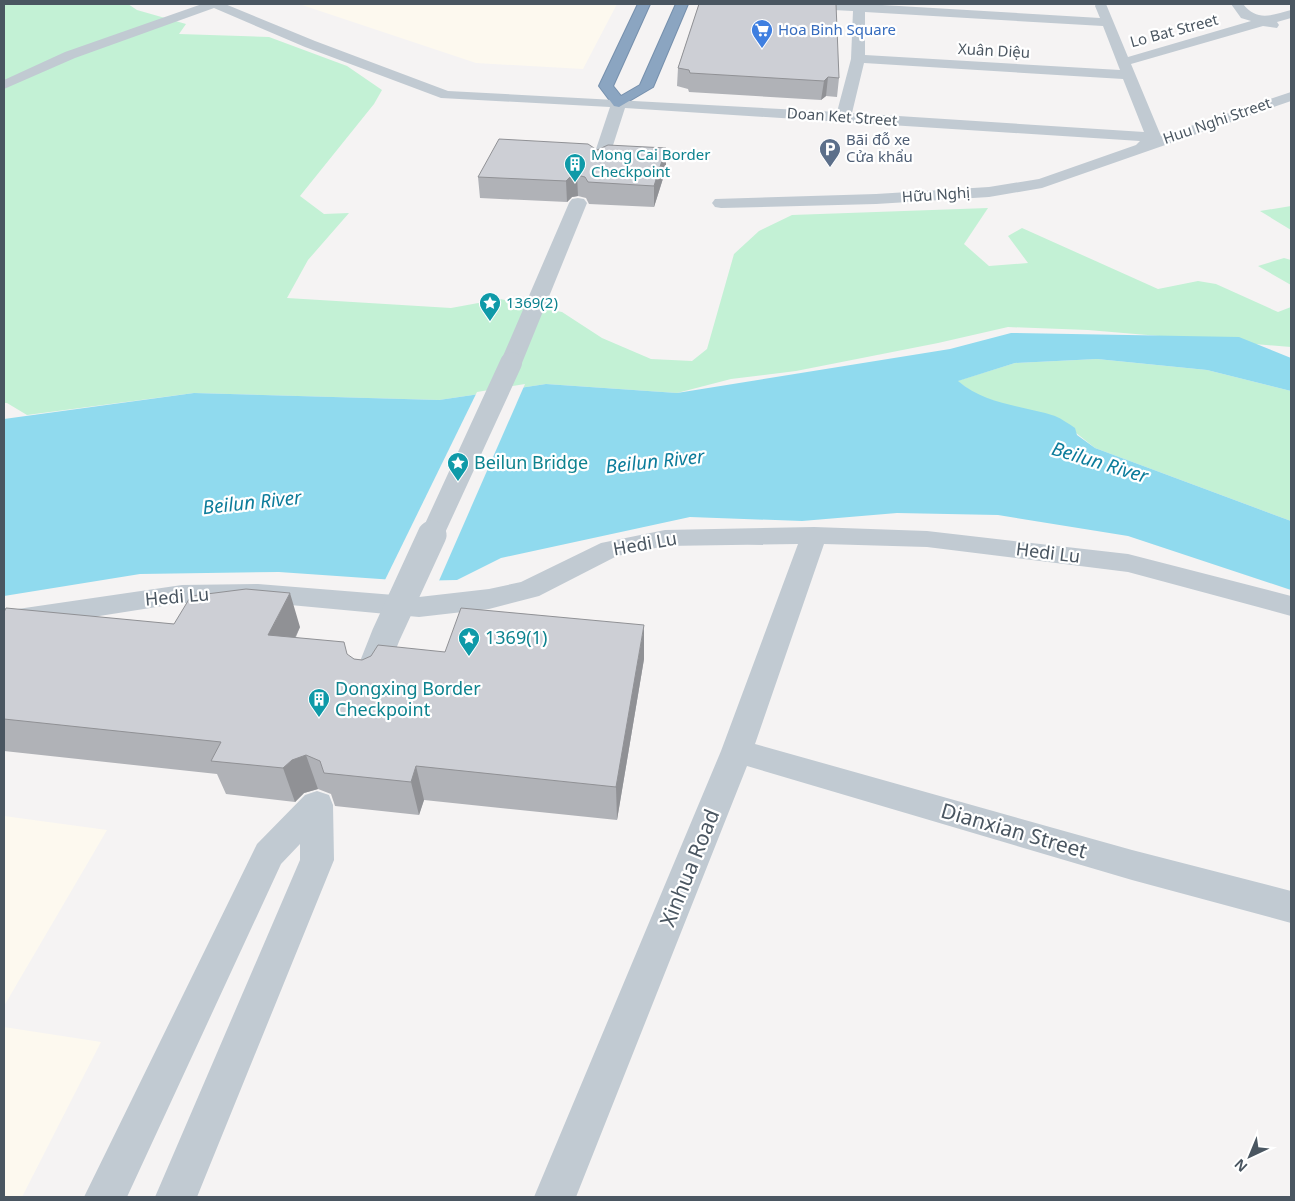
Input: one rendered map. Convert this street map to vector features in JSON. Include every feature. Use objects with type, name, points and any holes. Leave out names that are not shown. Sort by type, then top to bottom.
[{"type":"highway","points":[[642,8],[671,12],[646,87],[619,103],[606,86],[642,8]]},
{"type":"street","points":[[4,85],[70,55],[139,32],[172,17],[214,4]]},
{"type":"street","name":"Doan Ket Street","points":[[214,4],[310,44],[446,95],[619,103],[1149,141]]},
{"type":"street","points":[[793,4],[859,6],[1107,22]]},
{"type":"street","points":[[1100,4],[1126,68],[1149,141]]},
{"type":"street","points":[[1237,4],[1245,15],[1283,28]]},
{"type":"street","points":[[844,118],[858,59],[859,6]]},
{"type":"street","name":"Lo Bat Street","points":[[1126,68],[1291,14]]},
{"type":"street","name":"Xuân Diệu","points":[[858,59],[1126,68]]},
{"type":"street","name":"Huu Nghi Street","points":[[1149,141],[1291,96]]},
{"type":"street","points":[[599,164],[619,103]]},
{"type":"street","name":"Hữu Nghị","points":[[721,203],[876,199],[989,192],[1042,182],[1149,141]]},
{"type":"street","points":[[369,678],[386,635],[511,363],[578,203]]},
{"type":"street","name":"Hedi Lu","points":[[4,621],[182,594],[258,593],[419,607],[489,599],[529,589],[610,549],[665,538],[814,535],[927,538],[1128,563],[1291,606]]},
{"type":"street","name":"Xinhua Road","points":[[555,1197],[737,751],[814,535]]},
{"type":"street","name":"Dianxian Street","points":[[737,751],[1132,865],[1291,907]]},
{"type":"street","points":[[105,1197],[269,854],[317,805],[317,860],[176,1197]]},
{"type":"shaded area","points":[[299,4],[617,4],[583,69],[476,63]]},
{"type":"shaded area","points":[[4,816],[107,830],[4,1006]]},
{"type":"shaded area","points":[[4,1027],[101,1042],[22,1197],[4,1197]]},
{"type":"green space","points":[[4,4],[128,4],[137,10],[186,24],[179,34],[269,37],[347,66],[382,90],[374,104],[300,196],[324,214],[349,213],[308,260],[287,298],[451,308],[500,299],[562,312],[602,338],[651,359],[692,361],[707,349],[734,254],[759,231],[792,215],[988,208],[964,244],[989,266],[1028,263],[1008,236],[1022,228],[1158,289],[1198,281],[1216,284],[1278,312],[1291,307],[1291,347],[1088,330],[1008,327],[796,371],[731,379],[677,393],[546,384],[439,400],[194,393],[27,415],[4,403]]},
{"type":"green space","points":[[1291,206],[1291,230],[1260,211]]},
{"type":"green space","points":[[1284,258],[1291,260],[1291,285],[1258,266]]},
{"type":"green space","points":[[1097,359],[1207,370],[1291,391],[1291,521],[1095,448],[1056,417],[1011,407],[977,395],[957,381],[1015,363]]},
{"type":"water","name":"Beilun River","points":[[1011,333],[1239,337],[1291,358],[1291,391],[1207,370],[1097,359],[1015,363],[958,381],[969,389],[992,400],[1058,417],[1075,428],[1077,435],[1095,448],[1291,521],[1291,590],[1128,536],[998,515],[897,513],[802,521],[690,517],[501,558],[457,580],[409,581],[279,572],[140,574],[4,596],[4,419],[194,393],[439,400],[546,384],[677,393],[950,349]]},
{"type":"pier","name":"Beilun Bridge","points":[[525,384],[438,583],[384,582],[477,392]]},
{"type":"building","name":"Hoa Binh Square","points":[[699,4],[836,4],[839,78],[828,77],[824,81],[690,73],[689,70],[678,68]]},
{"type":"building","points":[[499,139],[588,144],[597,150],[608,145],[666,148],[654,186],[588,182],[585,177],[577,175],[571,176],[566,181],[478,177]]},
{"type":"building","name":"Dongxing Border Checkpoint","points":[[246,589],[290,593],[268,635],[344,642],[347,654],[354,659],[362,660],[371,656],[378,645],[445,652],[461,608],[644,625],[616,787],[416,766],[411,782],[324,773],[320,761],[306,755],[292,760],[283,768],[211,761],[221,742],[4,719],[4,612],[6,608],[174,624],[191,596]]},
{"type":"place","name":"Hoa Binh Square","points":[[762,49]]},
{"type":"place","name":"Bãi đỗ xe Cửa khẩu","points":[[830,168]]},
{"type":"place","name":"Mong Cai Border Checkpoint","points":[[575,183]]},
{"type":"place","name":"1369(2)","points":[[490,322]]},
{"type":"place","name":"Beilun Bridge","points":[[458,482]]},
{"type":"place","name":"1369(1)","points":[[469,657]]},
{"type":"place","name":"Dongxing Border Checkpoint","points":[[319,718]]}]
